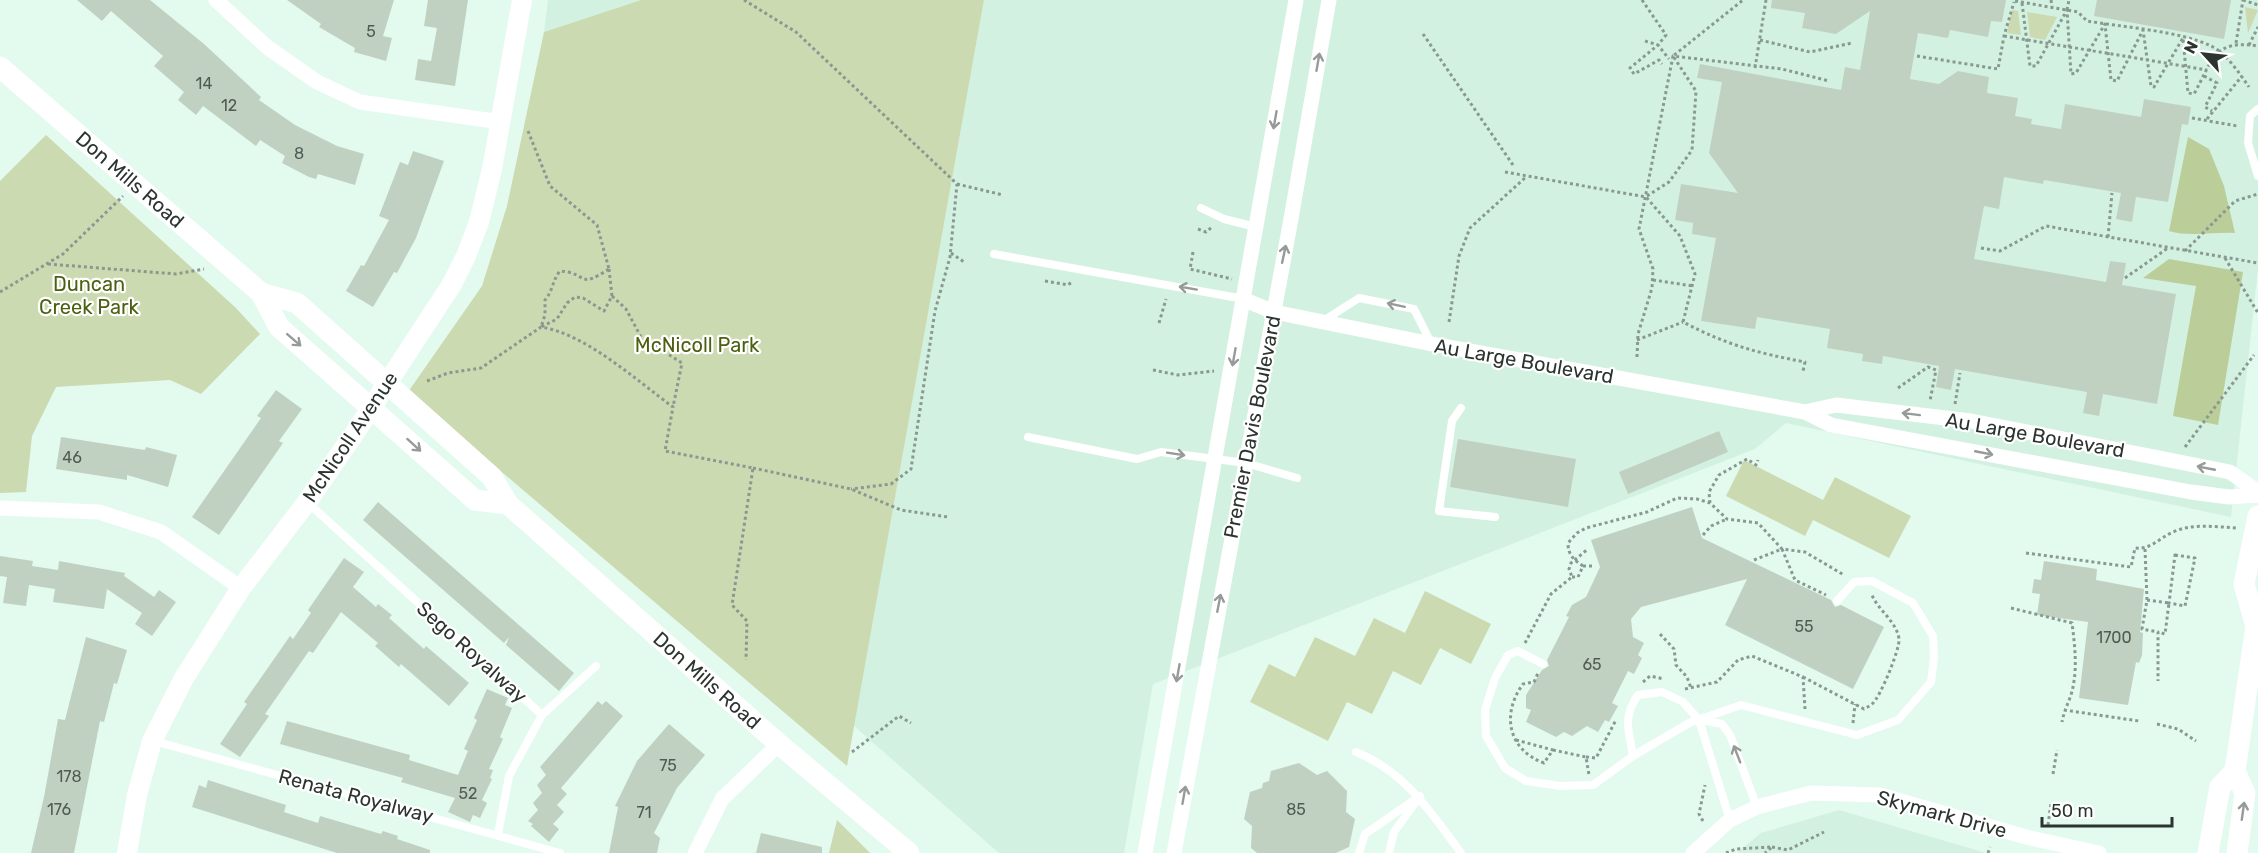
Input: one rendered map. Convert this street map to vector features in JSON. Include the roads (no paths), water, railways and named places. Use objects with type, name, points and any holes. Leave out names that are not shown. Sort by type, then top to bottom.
[{"type":"main road","name":"Don Mills Road","points":[[0,67],[261,293],[279,327],[475,500],[508,504]]},
{"type":"main road","name":"Don Mills Road","points":[[261,293],[297,303],[492,477],[508,504],[779,744],[909,853]]},
{"type":"main road","points":[[2237,853],[2245,793],[2235,771],[2257,624],[2244,584],[2258,516]]},
{"type":"main road","points":[[2208,853],[2220,787],[2235,771]]},
{"type":"street","points":[[216,0],[267,46],[317,82],[360,102],[501,122]]},
{"type":"street","name":"McNicoll Avenue","points":[[127,853],[137,795],[152,741],[184,678],[242,588],[307,502],[452,284],[466,256],[479,222],[501,122],[522,0]]},
{"type":"street","name":"Premier Davis Boulevard","points":[[1145,853],[1245,300],[1296,0]]},
{"type":"street","name":"Premier Davis Boulevard","points":[[1174,853],[1329,0]]},
{"type":"street","name":"Au Large Boulevard","points":[[1245,300],[1274,312],[1322,322],[1805,412],[1831,425],[2191,492],[2229,497],[2258,493]]},
{"type":"street","name":"Au Large Boulevard","points":[[1805,412],[1836,405],[1971,422],[2230,472],[2258,493]]},
{"type":"street","points":[[0,508],[99,512],[161,532],[242,588]]},
{"type":"street","points":[[695,853],[722,798],[779,744]]},
{"type":"street","name":"Skymark Drive","points":[[1693,853],[1730,820],[1757,807],[1811,793],[1880,795],[2026,837],[2099,853]]},
{"type":"lane","points":[[2258,110],[2250,116],[2248,143],[2258,176]]},
{"type":"lane","points":[[1201,208],[1224,219],[1257,227]]},
{"type":"lane","points":[[994,254],[1245,300]]},
{"type":"lane","points":[[1322,322],[1359,298],[1414,309],[1432,344]]},
{"type":"lane","points":[[1461,408],[1452,421],[1439,511],[1495,517]]},
{"type":"lane","points":[[1028,437],[1137,459],[1161,452],[1246,464],[1297,478]]},
{"type":"lane","name":"Sego Royalway","points":[[307,502],[542,715],[509,776],[498,834]]},
{"type":"lane","points":[[1543,663],[1518,651],[1508,655],[1495,678],[1485,710],[1486,736],[1505,768],[1526,781],[1561,786],[1590,785],[1633,756],[1699,720],[1741,705],[1857,735],[1898,720],[1931,682],[1934,658],[1933,636],[1913,603],[1872,581],[1856,582],[1837,601]]},
{"type":"lane","points":[[542,715],[596,666]]},
{"type":"lane","points":[[1633,756],[1627,721],[1629,709],[1638,695],[1662,692],[1683,702],[1699,720],[1730,820]]},
{"type":"lane","points":[[1699,720],[1722,724],[1730,735],[1757,807]]},
{"type":"lane","name":"Renata Royalway","points":[[152,741],[498,834],[560,853]]},
{"type":"lane","points":[[1356,752],[1380,762],[1420,796],[1461,853]]},
{"type":"lane","points":[[1359,853],[1365,834],[1420,796]]},
{"type":"lane","points":[[1389,853],[1394,832],[1420,796]]},
{"type":"park label","name":"Duncan Creek Park","points":[[89,296]]},
{"type":"park label","name":"McNicoll Park","points":[[697,345]]}]
